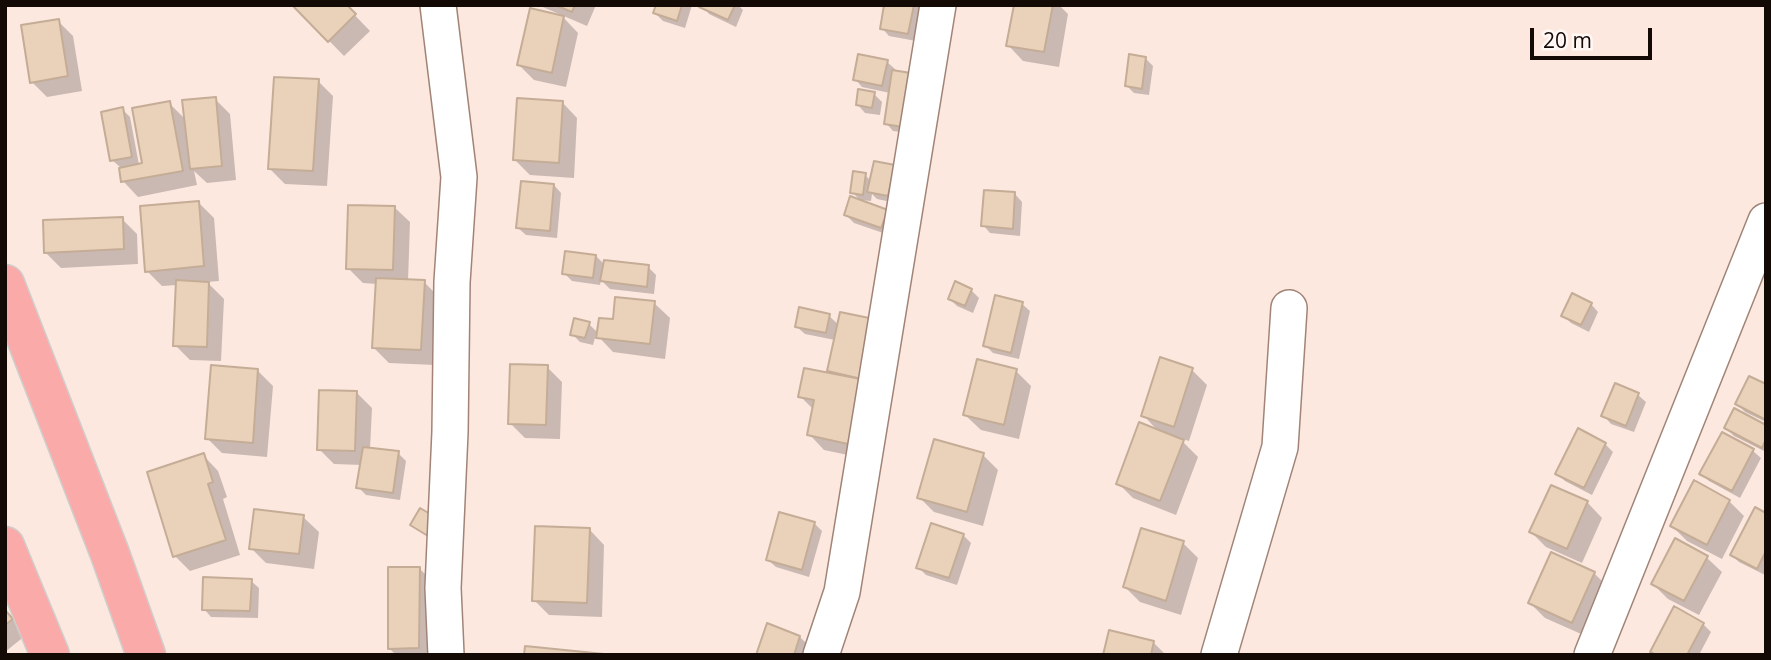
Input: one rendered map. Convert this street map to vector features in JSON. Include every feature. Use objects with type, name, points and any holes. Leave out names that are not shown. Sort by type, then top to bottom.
[{"type":"main road","points":[[5,284],[110,554],[146,655]]},
{"type":"main road","points":[[5,546],[50,655]]},
{"type":"street","points":[[438,5],[459,177],[452,282],[450,432],[443,588],[446,655]]},
{"type":"street","points":[[821,655],[842,592],[938,5]]},
{"type":"street","points":[[1591,655],[1766,221]]},
{"type":"street","points":[[1219,655],[1280,447],[1289,308]]},
{"type":"building","points":[[292,5],[347,5],[356,14],[328,42]]},
{"type":"building","points":[[555,5],[575,5],[572,12]]},
{"type":"building","points":[[656,5],[682,5],[677,21],[653,13]]},
{"type":"building","points":[[735,5],[728,20],[699,7]]},
{"type":"building","points":[[884,5],[914,5],[908,34],[880,29]]},
{"type":"building","points":[[1014,5],[1053,5],[1044,52],[1006,46]]},
{"type":"building","points":[[530,8],[564,16],[552,73],[517,65]]},
{"type":"building","points":[[59,19],[68,76],[30,83],[21,25]]},
{"type":"building","points":[[858,54],[888,60],[882,86],[853,80]]},
{"type":"building","points":[[1129,54],[1146,57],[1142,89],[1125,86]]},
{"type":"building","points":[[892,70],[917,74],[909,128],[884,124]]},
{"type":"building","points":[[274,77],[319,79],[313,171],[268,169]]},
{"type":"building","points":[[858,89],[875,92],[872,108],[856,105]]},
{"type":"building","points":[[216,97],[222,166],[190,169],[182,100]]},
{"type":"building","points":[[517,98],[563,101],[559,163],[513,160]]},
{"type":"building","points":[[170,101],[183,171],[121,182],[119,168],[142,163],[132,108]]},
{"type":"building","points":[[123,107],[132,157],[110,161],[101,112]]},
{"type":"building","points":[[874,161],[895,165],[888,196],[867,192]]},
{"type":"building","points":[[853,171],[866,173],[863,195],[850,193]]},
{"type":"building","points":[[521,181],[554,184],[550,231],[516,228]]},
{"type":"building","points":[[984,190],[1015,192],[1013,229],[981,226]]},
{"type":"building","points":[[850,196],[888,210],[881,228],[844,215]]},
{"type":"building","points":[[199,201],[204,266],[145,272],[140,206]]},
{"type":"building","points":[[348,205],[395,206],[393,270],[346,269]]},
{"type":"building","points":[[123,217],[124,249],[44,253],[43,220]]},
{"type":"building","points":[[565,251],[596,255],[593,278],[562,274]]},
{"type":"building","points":[[604,260],[649,265],[647,287],[600,281]]},
{"type":"building","points":[[376,278],[425,280],[421,350],[372,348]]},
{"type":"building","points":[[176,280],[209,282],[207,347],[173,346]]},
{"type":"building","points":[[955,281],[972,289],[965,306],[948,299]]},
{"type":"building","points":[[1572,293],[1592,303],[1581,325],[1561,316]]},
{"type":"building","points":[[995,295],[1023,302],[1011,353],[983,346]]},
{"type":"building","points":[[615,297],[655,301],[650,344],[596,338],[599,318],[613,319]]},
{"type":"building","points":[[799,307],[830,314],[826,333],[795,327]]},
{"type":"building","points":[[840,312],[879,320],[866,380],[827,371]]},
{"type":"building","points":[[574,318],[590,322],[585,338],[570,335]]},
{"type":"building","points":[[1160,357],[1193,368],[1174,427],[1141,416]]},
{"type":"building","points":[[977,359],[1017,369],[1004,425],[963,415]]},
{"type":"building","points":[[510,364],[548,365],[546,425],[508,424]]},
{"type":"building","points":[[211,365],[258,369],[253,443],[205,439]]},
{"type":"building","points":[[804,368],[871,381],[857,446],[807,435],[814,400],[798,397]]},
{"type":"building","points":[[1749,376],[1766,384],[1766,420],[1735,404]]},
{"type":"building","points":[[1615,383],[1639,393],[1626,426],[1601,416]]},
{"type":"building","points":[[319,390],[357,391],[355,451],[317,450]]},
{"type":"building","points":[[1734,408],[1766,425],[1766,439],[1762,448],[1724,428]]},
{"type":"building","points":[[1139,422],[1184,440],[1160,501],[1116,484]]},
{"type":"building","points":[[1578,428],[1606,443],[1584,488],[1555,474]]},
{"type":"building","points":[[1722,432],[1754,449],[1732,491],[1699,474]]},
{"type":"building","points":[[934,439],[984,453],[967,512],[917,498]]},
{"type":"building","points":[[363,447],[399,451],[393,493],[356,488]]},
{"type":"building","points":[[204,453],[213,482],[208,484],[226,540],[173,557],[147,472]]},
{"type":"building","points":[[1694,480],[1730,500],[1707,545],[1670,526]]},
{"type":"building","points":[[1551,485],[1588,501],[1567,549],[1529,532]]},
{"type":"building","points":[[1755,507],[1766,513],[1766,551],[1757,569],[1730,555]]},
{"type":"building","points":[[420,508],[437,518],[428,536],[410,525]]},
{"type":"building","points":[[254,509],[304,515],[299,554],[249,549]]},
{"type":"building","points":[[779,512],[815,522],[802,570],[766,560]]},
{"type":"building","points":[[931,523],[964,534],[949,578],[916,568]]},
{"type":"building","points":[[535,526],[590,528],[587,603],[532,601]]},
{"type":"building","points":[[1141,528],[1184,541],[1166,601],[1123,587]]},
{"type":"building","points":[[1675,538],[1708,556],[1684,601],[1651,584]]},
{"type":"building","points":[[1551,552],[1595,572],[1572,623],[1528,603]]},
{"type":"building","points":[[388,567],[420,567],[419,648],[388,649]]},
{"type":"building","points":[[203,577],[252,579],[250,611],[202,610]]},
{"type":"building","points":[[1674,606],[1704,623],[1687,655],[1656,655],[1650,652]]},
{"type":"building","points":[[5,610],[13,619],[5,625]]},
{"type":"building","points":[[767,623],[800,636],[794,655],[756,655]]},
{"type":"building","points":[[1109,630],[1154,641],[1151,655],[1103,655]]},
{"type":"building","points":[[525,646],[614,655],[524,655]]}]
